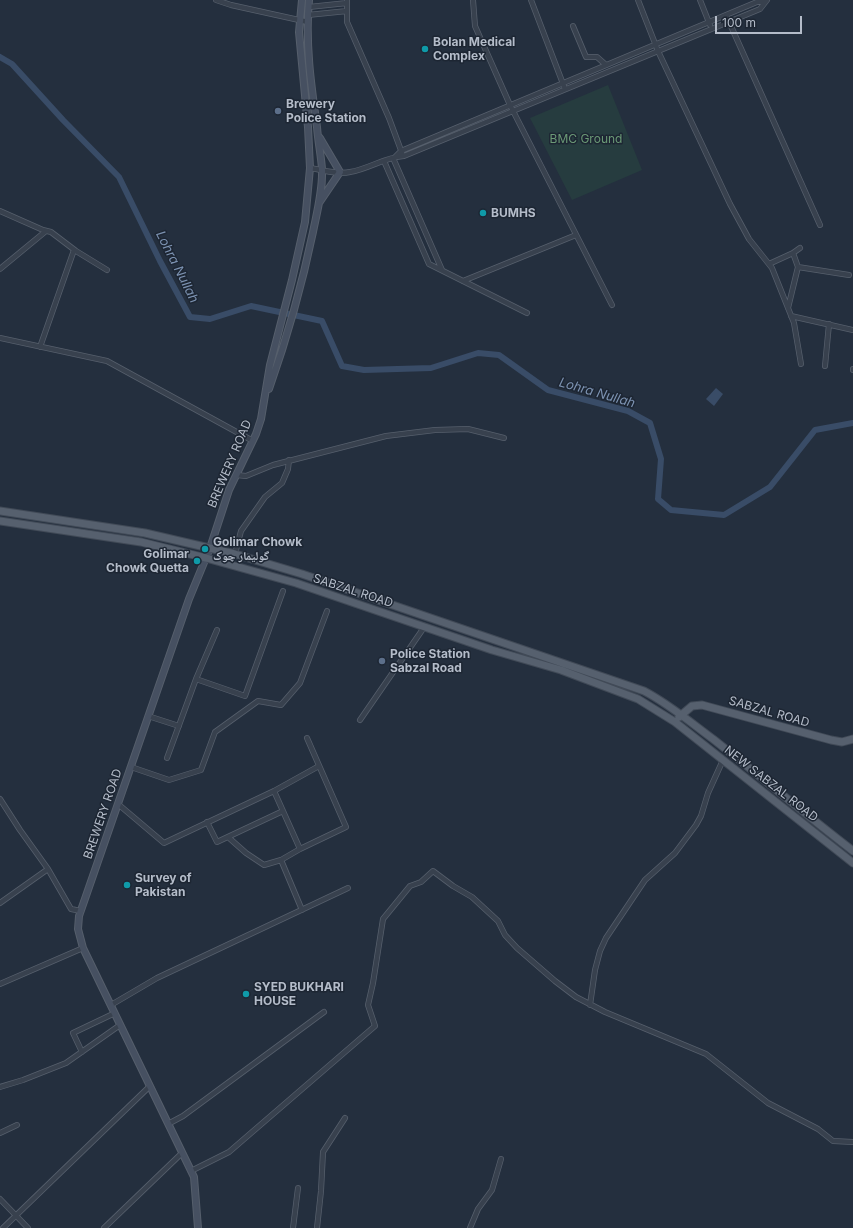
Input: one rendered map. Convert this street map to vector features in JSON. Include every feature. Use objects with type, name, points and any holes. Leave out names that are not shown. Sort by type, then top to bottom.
[{"type":"main road","points":[[265,402],[270,365],[292,280],[309,193],[310,168],[308,127],[299,32],[302,0]]},
{"type":"main road","points":[[265,402],[284,347],[302,282],[318,204],[322,170],[310,74],[308,19],[309,0]]},
{"type":"main road","points":[[318,135],[340,172],[318,204]]},
{"type":"main road","name":"BREWERY ROAD","points":[[198,1228],[194,1177],[82,948],[78,929],[79,916],[189,599],[210,548],[229,490],[253,441],[265,402]]},
{"type":"main road","name":"SABZAL ROAD","points":[[0,511],[122,529],[235,554],[302,574],[644,691],[662,700],[681,714]]},
{"type":"main road","name":"SABZAL ROAD","points":[[0,521],[141,542],[296,583],[492,650],[560,670],[638,698],[675,722],[681,714],[692,706],[702,705],[831,740],[842,742],[851,741]]},
{"type":"main road","points":[[407,620],[409,611]]},
{"type":"main road","name":"NEW SABZAL ROAD","points":[[681,714],[853,851]]},
{"type":"main road","name":"NEW SABZAL ROAD","points":[[675,722],[853,864]]},
{"type":"street","points":[[216,0],[231,5],[300,20],[347,11]]},
{"type":"street","points":[[473,0],[475,26],[510,105],[612,305]]},
{"type":"street","points":[[530,0],[566,89]]},
{"type":"street","points":[[638,0],[655,45],[730,204],[749,240],[772,268],[794,322],[801,364]]},
{"type":"street","points":[[700,0],[711,29]]},
{"type":"street","points":[[309,7],[347,1],[347,22],[404,156]]},
{"type":"street","points":[[394,157],[401,151],[563,82],[756,2],[767,1]]},
{"type":"street","points":[[310,168],[348,173],[394,157],[404,156],[760,9],[767,1]]},
{"type":"street","points":[[726,15],[820,225]]},
{"type":"street","points":[[573,26],[586,57],[597,57],[606,65]]},
{"type":"street","points":[[394,157],[442,270]]},
{"type":"street","points":[[384,161],[429,264],[527,314]]},
{"type":"street","points":[[0,211],[51,232],[74,250],[107,270]]},
{"type":"street","points":[[0,269],[46,231]]},
{"type":"street","points":[[463,281],[576,235]]},
{"type":"street","points":[[769,264],[793,253],[800,248]]},
{"type":"street","points":[[40,347],[74,250]]},
{"type":"street","points":[[788,308],[798,268],[793,253]]},
{"type":"street","points":[[798,268],[849,275]]},
{"type":"street","points":[[791,316],[853,330]]},
{"type":"street","points":[[825,366],[829,324]]},
{"type":"street","points":[[0,338],[107,361],[253,441]]},
{"type":"street","points":[[236,474],[246,476],[289,460],[386,436],[435,430],[468,429],[504,438]]},
{"type":"street","points":[[235,554],[241,531],[265,497],[282,483],[288,469],[289,460]]},
{"type":"street","points":[[196,679],[245,696],[283,591]]},
{"type":"street","points":[[131,767],[169,780],[201,770],[215,732],[258,701],[281,705],[300,683],[327,611]]},
{"type":"street","points":[[360,720],[425,626]]},
{"type":"street","points":[[167,758],[196,679],[217,630]]},
{"type":"street","points":[[148,716],[179,726]]},
{"type":"street","points":[[228,837],[246,853],[264,865],[280,860],[346,827],[307,738]]},
{"type":"street","points":[[590,1005],[595,970],[606,938],[645,880],[675,853],[696,826],[701,816],[708,793],[723,760]]},
{"type":"street","points":[[118,804],[164,843],[274,790],[319,766]]},
{"type":"street","points":[[274,790],[300,849]]},
{"type":"street","points":[[0,799],[48,869],[71,909],[81,911]]},
{"type":"street","points":[[207,822],[216,842],[283,811]]},
{"type":"street","points":[[280,860],[302,910]]},
{"type":"street","points":[[0,904],[48,869]]},
{"type":"street","points":[[191,1171],[229,1152],[375,1026],[368,1004],[373,983],[383,919],[410,886],[421,882],[433,871],[453,886],[472,897],[498,921],[504,935],[517,948],[555,982],[576,997],[605,1012],[706,1054],[768,1103],[818,1129],[833,1140],[853,1142]]},
{"type":"street","points":[[111,1006],[157,978],[348,888]]},
{"type":"street","points":[[0,984],[82,948]]},
{"type":"street","points":[[168,1124],[183,1116],[324,1012]]},
{"type":"street","points":[[82,1052],[73,1033],[115,1013]]},
{"type":"street","points":[[0,1087],[23,1080],[66,1063],[120,1025]]},
{"type":"street","points":[[3,1228],[150,1086]]},
{"type":"street","points":[[317,1228],[323,1152],[345,1118]]},
{"type":"street","points":[[0,1133],[17,1125]]},
{"type":"street","points":[[104,1228],[182,1153]]},
{"type":"street","points":[[470,1228],[478,1209],[492,1190],[501,1160]]},
{"type":"street","points":[[293,1228],[298,1188]]},
{"type":"street","points":[[0,1199],[28,1228]]},
{"type":"green space","name":"BMC Ground","points":[[608,85],[642,170],[572,200],[530,118]]},
{"type":"water","points":[[716,388],[723,394],[714,406],[706,399]]},
{"type":"waterway","name":"Lohra Nullah","points":[[0,57],[12,64],[63,120],[119,177],[160,261],[190,317],[210,319],[251,306],[322,321],[342,366],[364,370],[431,368],[478,353],[499,355],[548,390],[628,411],[650,423],[661,459],[658,499],[671,510],[724,515],[770,487],[815,430],[853,423]]},
{"type":"place","name":"Bolan Medical Complex","points":[[425,49]]},
{"type":"place","name":"Brewery Police Station","points":[[278,111]]},
{"type":"place","name":"BUMHS","points":[[483,213]]},
{"type":"place","name":"Golimar Chowk گولیمار چوک","points":[[205,549]]},
{"type":"place","name":"Golimar Chowk Quetta","points":[[197,561]]},
{"type":"place","name":"Police Station Sabzal Road","points":[[382,661]]},
{"type":"place","name":"Survey of Pakistan","points":[[127,885]]},
{"type":"place","name":"SYED BUKHARI HOUSE","points":[[246,994]]}]
